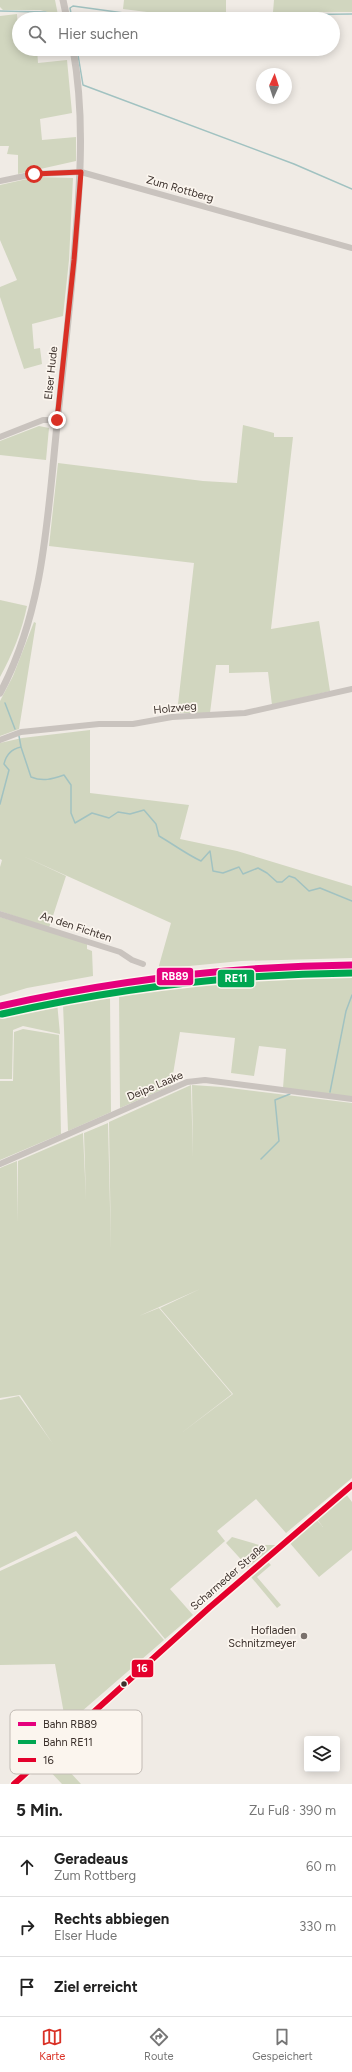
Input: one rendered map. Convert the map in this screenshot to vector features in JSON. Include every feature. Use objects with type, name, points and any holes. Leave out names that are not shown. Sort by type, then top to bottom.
[{"type":"street","points":[[62,0],[65,12]]},
{"type":"street","name":"Elser Hude","points":[[0,693],[10,674],[31,615],[43,552],[74,268],[81,172],[80,114],[74,56]]},
{"type":"street","name":"Zum Rottberg","points":[[0,181],[34,174],[81,172],[352,248]]},
{"type":"street","points":[[0,437],[43,420],[57,420]]},
{"type":"street","name":"Holzweg","points":[[0,740],[21,732],[99,724],[133,724],[172,717],[245,713],[352,689]]},
{"type":"street","name":"An den Fichten","points":[[0,914],[120,952],[143,964]]},
{"type":"street","name":"Deipe Laake","points":[[0,1164],[186,1082],[205,1080],[352,1099]]},
{"type":"street","name":"Scharmeder Straße","points":[[96,1710],[210,1607],[352,1485]]},
{"type":"street","name":"Scharmeder Straße","points":[[14,1784],[25,1774]]},
{"type":"green space","points":[[0,0],[55,0],[57,12],[40,10],[3,10],[0,7]]},
{"type":"green space","points":[[124,0],[226,0],[226,12],[147,12],[123,9]]},
{"type":"green space","points":[[274,0],[352,0],[352,12],[273,12]]},
{"type":"green space","points":[[12,15],[12,56],[38,56],[38,63],[67,60],[72,113],[40,119],[42,140],[76,137],[76,161],[18,174],[18,155],[7,154],[9,146],[0,146],[0,16]]},
{"type":"green space","points":[[36,177],[73,178],[69,260],[63,316],[32,324],[34,349],[40,348],[42,364],[24,369],[0,297],[0,287],[17,280],[0,240],[0,185]]},
{"type":"green space","points":[[243,425],[274,433],[274,437],[293,437],[271,629],[319,621],[330,691],[272,705],[268,672],[229,673],[229,665],[216,665],[210,713],[177,713],[194,563],[49,546],[58,463],[203,481],[237,483]]},
{"type":"green space","points":[[39,426],[49,428],[46,460],[0,455],[0,441]]},
{"type":"green space","points":[[0,600],[27,606],[16,643],[0,677]]},
{"type":"green space","points":[[34,622],[36,623],[19,729],[0,736],[0,701],[13,676]]},
{"type":"green space","points":[[90,730],[90,793],[189,805],[180,839],[237,851],[352,886],[352,958],[241,961],[158,969],[171,923],[23,856],[66,876],[49,928],[0,911],[0,867],[2,860],[0,859],[0,743],[22,738]]},
{"type":"green space","points":[[0,917],[87,943],[87,949],[92,951],[93,976],[27,988],[0,996]]},
{"type":"green space","points":[[352,974],[352,1097],[283,1088],[286,1049],[259,1046],[254,1076],[231,1073],[235,1038],[180,1032],[171,1086],[120,1108],[119,992],[168,983],[264,975]]},
{"type":"green space","points":[[110,995],[111,1112],[68,1131],[63,1004]]},
{"type":"green space","points":[[57,1002],[60,1034],[23,1026],[13,1030],[12,1079],[0,1079],[0,1015]]},
{"type":"green space","points":[[23,1029],[59,1035],[61,1134],[0,1160],[0,1081],[13,1081],[14,1032]]},
{"type":"green space","points":[[191,1085],[193,1158],[192,1085],[222,1087],[352,1103],[352,1478],[286,1533],[256,1499],[217,1531],[225,1541],[170,1589],[193,1615],[165,1639],[76,1531],[0,1568],[0,1400],[19,1396],[53,1444],[20,1395],[0,1398],[0,1168],[17,1161],[18,1223],[18,1161],[83,1133],[86,1200],[84,1133],[108,1123],[111,1250],[109,1122]],"holes":[[[200,1289],[160,1308],[233,1394],[180,1434],[232,1394],[159,1308],[139,1316]]]},
{"type":"green space","points":[[346,1494],[352,1502],[352,1550],[319,1577],[289,1542],[317,1520],[323,1527],[317,1519]]},
{"type":"green space","points":[[76,1536],[164,1640],[83,1710],[63,1710],[55,1664],[0,1665],[0,1571]]},
{"type":"green space","points":[[232,1537],[259,1545],[276,1545],[248,1567],[226,1543]]},
{"type":"green space","points":[[268,1562],[271,1565],[257,1577],[281,1605],[277,1608],[251,1577]]},
{"type":"green space","points":[[53,1774],[72,1774],[81,1784],[62,1784]]},
{"type":"waterway","points":[[71,12],[70,8],[73,6],[117,12]]},
{"type":"waterway","points":[[0,11],[45,12]]},
{"type":"waterway","points":[[340,14],[352,14]]},
{"type":"waterway","points":[[78,56],[83,85],[294,164],[352,189]]},
{"type":"waterway","points":[[5,703],[15,729]]},
{"type":"waterway","points":[[0,804],[9,770],[4,764],[8,755],[12,751],[21,747],[19,736]]},
{"type":"waterway","points":[[21,747],[31,777],[44,780],[64,775],[71,785],[71,813],[75,823],[92,813],[109,818],[118,812],[130,814],[144,810],[156,824],[159,836],[201,861],[210,851],[213,871],[223,873],[239,867],[243,874],[258,868],[267,873],[277,882],[282,882],[289,876],[295,878],[309,891],[320,888],[352,901]]},
{"type":"waterway","points":[[330,1092],[346,1011],[352,995]]},
{"type":"waterway","points":[[261,1159],[279,1141],[275,1100],[290,1094]]},
{"type":"rail line","name":"RB89","points":[[0,1006],[87,989],[175,976],[263,968],[352,965]]},
{"type":"rail line","name":"RE11","points":[[2,1014],[89,997],[176,984],[263,976],[352,973]]},
{"type":"transit line","name":"16","points":[[96,1710],[210,1607],[352,1485]]},
{"type":"transit line","name":"16","points":[[14,1784],[25,1774]]},
{"type":"place","name":"Hofladen Schnitzmeyer","points":[[304,1636]]},
{"type":"route","points":[[34,174],[68,171],[81,172],[74,260],[57,420]]}]
